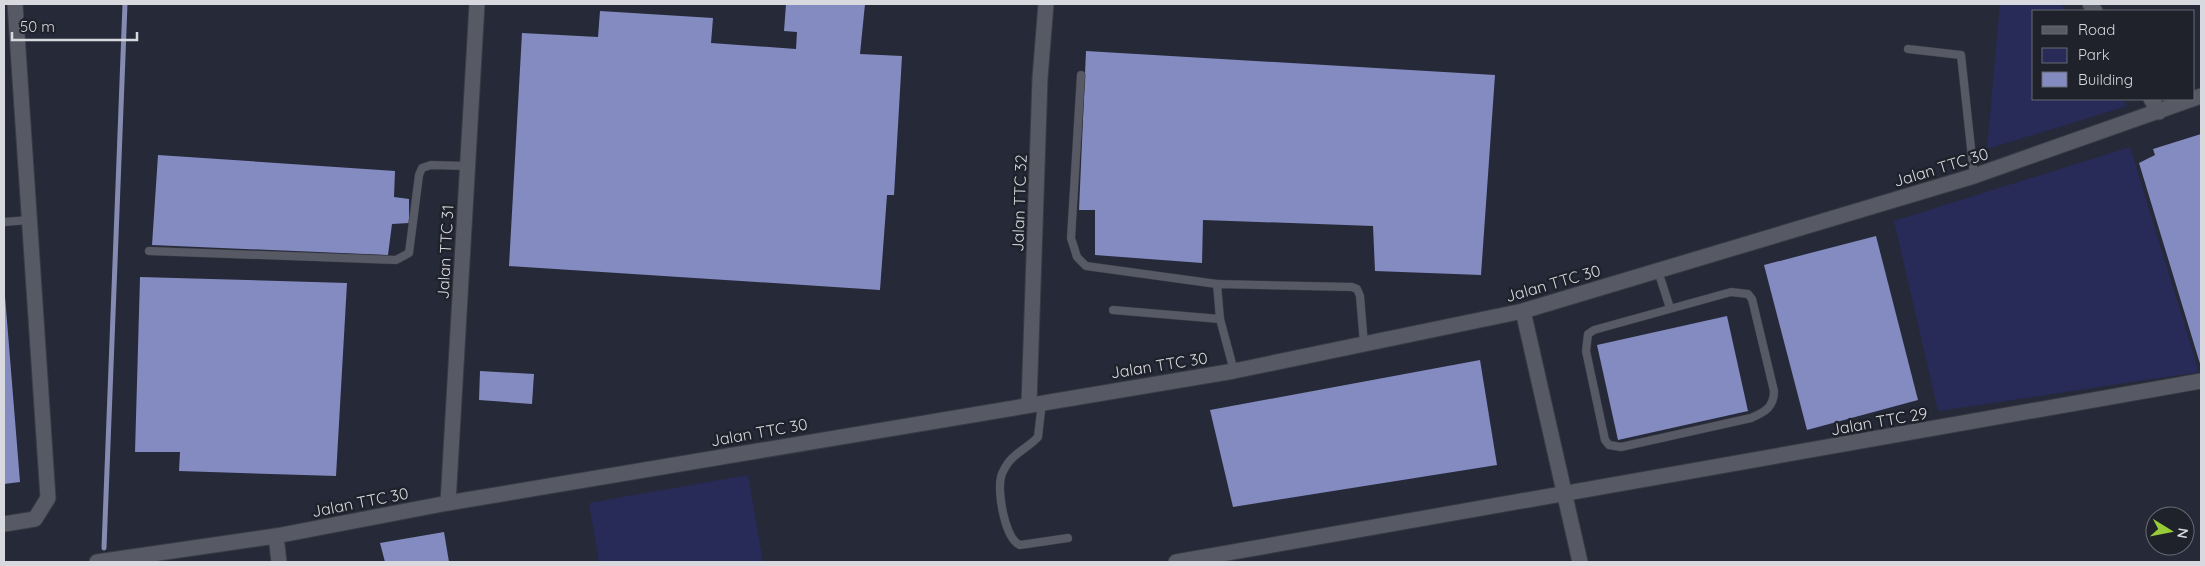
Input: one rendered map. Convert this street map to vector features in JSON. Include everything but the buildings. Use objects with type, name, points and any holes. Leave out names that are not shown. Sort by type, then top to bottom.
[{"type":"street","points":[[4,524],[35,519],[48,498],[15,4]]},
{"type":"street","name":"Jalan TTC 31","points":[[448,503],[477,4]]},
{"type":"street","name":"Jalan TTC 32","points":[[1035,403],[1040,78],[1046,4]]},
{"type":"street","points":[[2151,100],[2159,112]]},
{"type":"street","name":"Jalan TTC 30","points":[[97,562],[276,536],[448,503],[1234,371],[1523,311],[1974,176],[2190,100]]},
{"type":"street","points":[[1523,311],[1563,495],[1580,562]]},
{"type":"street","name":"Jalan TTC 29","points":[[1176,562],[2201,382]]},
{"type":"street","points":[[276,536],[279,562]]},
{"type":"lane","points":[[1908,50],[1961,55],[1974,176]]},
{"type":"lane","points":[[1080,75],[1072,238],[1077,257],[1086,266],[1217,284],[1352,287],[1357,289],[1360,296],[1364,344]]},
{"type":"lane","points":[[149,251],[396,260],[409,253],[419,175],[422,168],[431,164],[468,166]]},
{"type":"lane","points":[[4,222],[29,220]]},
{"type":"lane","points":[[1658,270],[1670,308]]},
{"type":"lane","points":[[1217,284],[1220,319],[1234,371]]},
{"type":"lane","points":[[1731,292],[1748,294],[1752,299],[1774,391],[1770,408],[1751,418],[1621,447],[1609,446],[1605,440],[1586,351],[1588,334],[1594,330],[1670,308],[1731,292]]},
{"type":"lane","points":[[1113,310],[1220,319]]},
{"type":"lane","points":[[1035,403],[1038,437],[1009,461],[1001,476],[1000,489],[1004,515],[1011,537],[1020,545],[1068,538]]},
{"type":"shaded area","points":[[4,4],[2201,4],[2201,562],[4,562]]},
{"type":"green space","points":[[2000,4],[2061,4],[2065,10],[2032,10],[2032,100],[2123,100],[2127,106],[1987,149]]},
{"type":"green space","points":[[2130,147],[2199,372],[1938,411],[1894,221]]},
{"type":"green space","points":[[748,475],[763,562],[599,562],[589,503]]},
{"type":"waterway","points":[[104,548],[125,4]]}]
